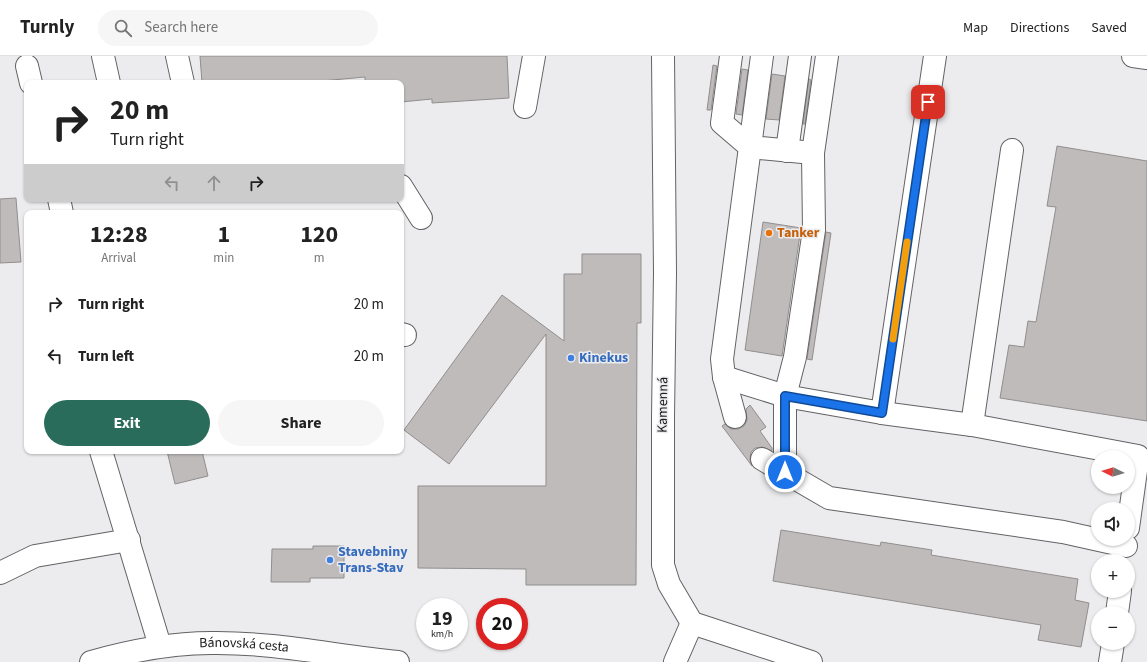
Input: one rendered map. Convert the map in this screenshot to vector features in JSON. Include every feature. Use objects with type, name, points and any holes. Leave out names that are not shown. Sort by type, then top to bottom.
[{"type":"street","points":[[103,56],[108,80]]},
{"type":"street","points":[[177,56],[182,80]]},
{"type":"street","points":[[525,107],[534,56]]},
{"type":"street","name":"Kamenná","points":[[663,56],[665,274],[663,565],[669,584],[692,623]]},
{"type":"street","points":[[731,56],[722,123],[750,147],[813,153]]},
{"type":"street","points":[[735,417],[724,377],[722,359],[762,56]]},
{"type":"street","points":[[787,150],[800,56]]},
{"type":"street","points":[[785,472],[785,396],[796,357],[814,230],[813,153],[827,56]]},
{"type":"street","points":[[882,413],[935,56]]},
{"type":"street","points":[[1133,56],[1147,58]]},
{"type":"street","points":[[972,425],[1012,150]]},
{"type":"street","points":[[404,191],[421,218]]},
{"type":"street","points":[[724,377],[785,396],[882,413],[972,425],[1138,456],[1132,502]]},
{"type":"street","points":[[102,454],[160,646]]},
{"type":"street","points":[[762,459],[829,498],[1091,537]]},
{"type":"street","points":[[0,573],[34,556],[129,540]]},
{"type":"street","points":[[675,662],[692,623],[810,662]]},
{"type":"street","name":"Bánovská cesta","points":[[91,662],[160,646],[211,643],[264,646],[398,662]]},
{"type":"street","points":[[1110,662],[1112,650]]},
{"type":"building","points":[[200,56],[507,56],[509,98],[432,103],[432,99],[404,102],[404,80],[365,80],[365,77],[332,80],[202,80]]},
{"type":"building","points":[[713,65],[717,66],[711,110],[707,110]]},
{"type":"building","points":[[742,69],[748,70],[742,115],[736,114]]},
{"type":"building","points":[[772,74],[785,76],[779,120],[766,119]]},
{"type":"building","points":[[809,79],[811,80],[805,124],[803,124]]},
{"type":"building","points":[[1057,146],[1147,161],[1147,421],[1000,398],[1009,345],[1024,347],[1028,321],[1036,322],[1056,207],[1047,206]]},
{"type":"building","points":[[16,198],[21,262],[0,263],[0,199]]},
{"type":"building","points":[[763,222],[801,228],[782,356],[745,350]]},
{"type":"building","points":[[826,232],[831,233],[812,360],[807,359]]},
{"type":"building","points":[[582,254],[641,254],[641,323],[637,323],[636,585],[526,585],[526,569],[418,568],[418,486],[546,486],[546,334],[449,464],[404,430],[502,295],[564,341],[564,274],[582,274]]},
{"type":"building","points":[[750,405],[766,427],[760,431],[772,448],[772,451],[762,447],[755,448],[751,452],[750,459],[752,466],[722,426],[725,424],[731,429],[738,429],[744,426],[747,420],[746,409]]},
{"type":"building","points":[[168,454],[203,454],[208,476],[175,484]]},
{"type":"building","points":[[781,530],[880,546],[881,542],[932,550],[931,555],[1078,579],[1075,600],[1089,603],[1081,647],[1038,640],[1041,625],[773,581]]},
{"type":"building","points":[[313,546],[344,546],[344,578],[310,578],[310,582],[271,582],[272,549],[313,549]]},
{"type":"slow traffic","points":[[893,339],[907,242]]},
{"type":"place","name":"Tanker","points":[[769,233]]},
{"type":"place","name":"Kinekus","points":[[571,358]]},
{"type":"place","name":"Stavebniny Trans-Stav","points":[[330,560]]},
{"type":"route","points":[[785,472],[785,396],[882,413],[928,102]]}]
